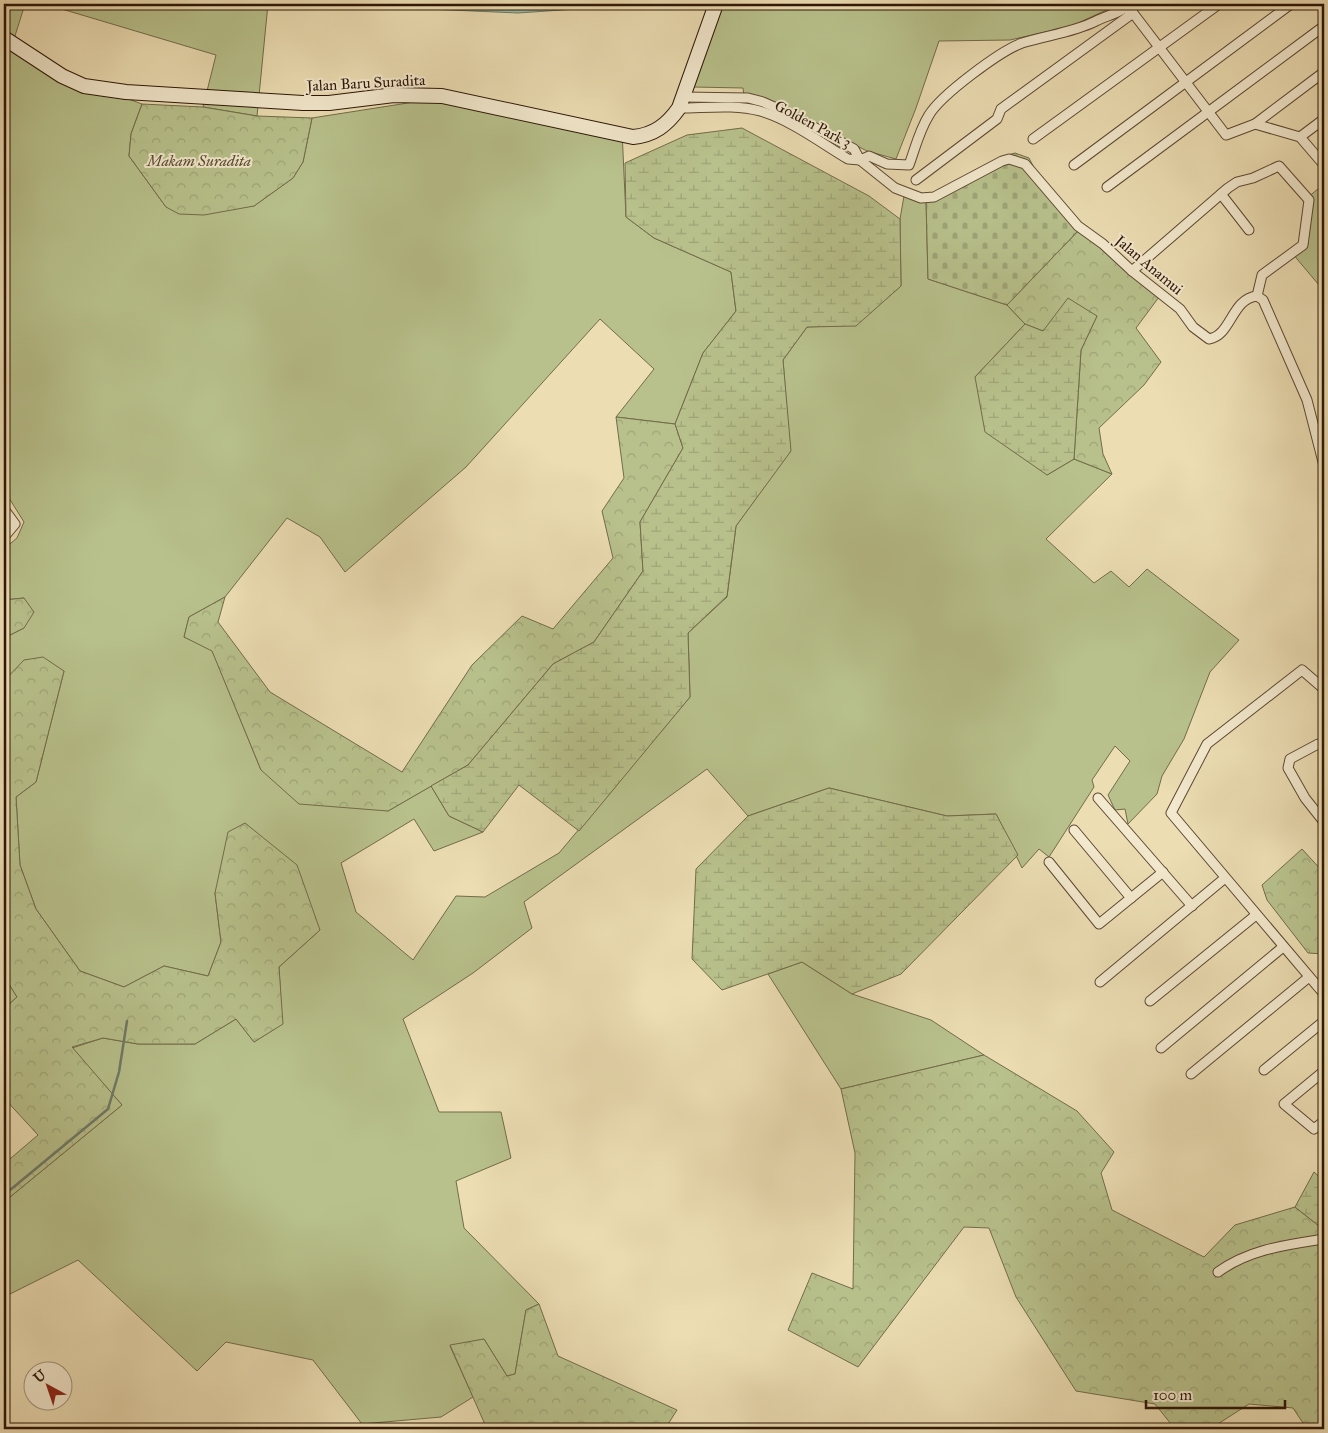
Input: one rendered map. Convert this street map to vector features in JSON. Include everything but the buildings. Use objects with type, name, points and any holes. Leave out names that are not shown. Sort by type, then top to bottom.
[{"type":"main road","name":"Jalan Baru Suradita","points":[[4,38],[73,82],[107,90],[303,103],[329,103],[394,94],[442,96],[633,136],[656,131],[670,121],[684,98],[716,4]]},
{"type":"street","points":[[1033,139],[1219,4]]},
{"type":"street","points":[[1074,165],[1183,82],[1291,4]]},
{"type":"street","points":[[1129,8],[1183,82],[1226,135],[1255,124],[1324,72]]},
{"type":"street","points":[[860,160],[869,156],[887,164],[909,165],[923,125],[930,113],[944,98],[998,56],[1024,43],[1080,28],[1112,12],[1129,8]]},
{"type":"street","points":[[916,180],[998,119],[1001,109],[1129,8]]},
{"type":"street","points":[[1107,187],[1324,26]]},
{"type":"street","name":"Golden Park 3","points":[[684,98],[761,111],[784,121],[848,159],[860,160]]},
{"type":"street","points":[[1300,137],[1324,118]]},
{"type":"street","points":[[1255,124],[1300,137],[1324,165]]},
{"type":"street","name":"Jalan Anamui","points":[[860,160],[895,188],[921,198],[934,197],[1002,161],[1025,164],[1078,226],[1103,244],[1132,271],[1180,309],[1193,327],[1209,339],[1220,334],[1238,305],[1250,296],[1258,296]]},
{"type":"street","points":[[1132,271],[1237,182],[1264,174],[1277,166],[1281,167],[1309,200],[1303,245],[1262,275],[1258,296],[1263,300],[1307,400],[1324,466]]},
{"type":"street","points":[[1221,194],[1249,230]]},
{"type":"street","points":[[4,509],[15,524],[4,537]]},
{"type":"street","points":[[1324,689],[1302,670],[1207,744],[1171,813],[1324,994]]},
{"type":"street","points":[[1318,744],[1290,759],[1288,768],[1305,798],[1324,822]]},
{"type":"street","points":[[1098,798],[1192,906]]},
{"type":"street","points":[[1074,830],[1131,898]]},
{"type":"street","points":[[1049,862],[1100,924],[1163,872]]},
{"type":"street","points":[[1100,982],[1225,878]]},
{"type":"street","points":[[1150,1001],[1256,915]]},
{"type":"street","points":[[1161,1048],[1283,947]]},
{"type":"street","points":[[1191,1074],[1310,977]]},
{"type":"street","points":[[1264,1070],[1324,1021]]},
{"type":"street","points":[[1324,1071],[1284,1104],[1314,1129],[1324,1121]]},
{"type":"street","points":[[1218,1272],[1233,1261],[1267,1248],[1324,1239]]},
{"type":"green space","points":[[4,4],[25,4],[14,39],[80,81],[142,104],[131,134],[129,156],[166,207],[254,206],[293,178],[303,162],[312,118],[459,95],[622,131],[626,217],[654,238],[731,272],[736,311],[703,353],[675,424],[616,417],[654,369],[600,319],[466,467],[345,572],[320,537],[287,518],[225,597],[189,617],[184,637],[212,650],[261,770],[388,811],[431,786],[449,816],[483,832],[434,851],[414,819],[341,863],[356,912],[413,960],[456,896],[485,897],[559,853],[690,697],[688,633],[727,597],[736,526],[790,451],[783,360],[807,327],[856,325],[901,286],[900,219],[904,196],[926,199],[928,279],[1007,305],[1025,324],[975,377],[1047,475],[1074,459],[1112,474],[1046,539],[1094,583],[1111,571],[1129,587],[1147,569],[1239,640],[1210,672],[1184,739],[1162,776],[1157,794],[1128,824],[1125,809],[1115,810],[1108,795],[1130,761],[1115,746],[1092,780],[1094,787],[1049,857],[1039,849],[1022,868],[996,814],[947,816],[829,788],[748,816],[707,769],[524,902],[532,928],[473,973],[403,1019],[439,1112],[501,1112],[511,1158],[456,1181],[464,1228],[539,1304],[526,1310],[515,1374],[507,1376],[484,1339],[450,1346],[473,1397],[441,1417],[362,1424],[313,1360],[226,1342],[197,1371],[78,1260],[4,1297],[4,1202],[122,1105],[72,1048],[103,1038],[138,1044],[195,1044],[236,1019],[254,1042],[282,1024],[279,967],[320,930],[265,842],[245,823],[215,893],[221,942],[208,976],[164,966],[124,987],[80,971],[36,909],[20,865],[16,797],[36,782],[64,671],[4,688],[4,638],[24,628],[24,598],[4,600],[4,549],[17,538],[24,522],[4,490]]},
{"type":"green space","points":[[45,4],[268,4],[257,116],[203,107],[216,55]]},
{"type":"green space","points":[[716,4],[910,4],[949,9],[1006,4],[1119,4],[1072,26],[1010,40],[939,41],[896,159],[867,151],[778,106],[744,96],[743,88],[694,87]]},
{"type":"green space","name":"Makam Suradita","points":[[142,104],[203,107],[257,116],[312,118],[303,162],[293,178],[254,206],[204,215],[179,214],[166,207],[129,156],[131,134]]},
{"type":"green space","points":[[742,128],[869,196],[900,219],[901,286],[856,326],[807,327],[783,360],[791,451],[736,526],[727,596],[688,633],[690,697],[579,831],[519,785],[483,832],[449,816],[431,786],[468,765],[553,664],[594,642],[643,571],[640,522],[683,448],[675,424],[703,353],[736,311],[731,272],[654,238],[626,217],[625,163],[687,135]]},
{"type":"green space","points":[[1015,153],[1029,158],[1052,203],[1079,230],[1007,305],[928,279],[926,199],[1004,156]]},
{"type":"green space","points":[[1324,184],[1324,291],[1292,253],[1308,241],[1307,198]]},
{"type":"green space","points":[[1079,230],[1159,297],[1136,328],[1161,362],[1144,385],[1099,428],[1103,454],[1112,474],[1074,459],[1081,350],[1097,316],[1043,331],[1025,324],[1007,305]]},
{"type":"green space","points":[[1068,298],[1097,316],[1081,350],[1074,459],[1047,475],[985,432],[975,377],[1025,324],[1043,331]]},
{"type":"green space","points":[[616,417],[675,424],[683,448],[640,522],[643,571],[594,642],[553,664],[468,765],[388,811],[299,804],[261,770],[212,651],[184,637],[189,617],[225,597],[218,622],[270,692],[402,772],[472,665],[522,616],[553,629],[613,558],[602,511],[624,478]]},
{"type":"green space","points":[[24,598],[34,612],[24,628],[4,638],[4,600]]},
{"type":"green space","points":[[43,657],[64,671],[36,782],[16,797],[20,865],[36,909],[80,971],[124,987],[164,966],[208,976],[221,942],[215,893],[228,832],[245,823],[297,865],[320,930],[279,967],[283,1024],[254,1042],[236,1019],[195,1044],[138,1044],[103,1038],[72,1047],[122,1105],[4,1202],[4,1164],[38,1135],[4,1098],[4,1009],[17,997],[4,976],[4,688],[5,680],[24,660]]},
{"type":"green space","points":[[829,788],[947,816],[996,814],[1018,855],[901,974],[852,994],[802,962],[722,990],[692,959],[696,869],[748,816]]},
{"type":"green space","points":[[1302,849],[1324,873],[1324,954],[1308,953],[1267,900],[1262,885]]},
{"type":"green space","points":[[802,962],[852,994],[931,1020],[984,1055],[841,1089],[768,974]]},
{"type":"green space","points":[[4,976],[17,997],[4,1009]]},
{"type":"green space","points":[[984,1055],[1077,1111],[1114,1152],[1101,1173],[1112,1210],[1204,1257],[1235,1225],[1295,1207],[1324,1230],[1324,1429],[1307,1429],[1293,1408],[1249,1404],[1210,1429],[1175,1429],[1155,1404],[1076,1391],[1016,1297],[989,1228],[964,1227],[858,1367],[788,1330],[812,1273],[853,1289],[855,1153],[841,1089]]},
{"type":"green space","points":[[1314,1172],[1324,1181],[1324,1230],[1295,1207]]},
{"type":"green space","points":[[539,1304],[558,1356],[677,1410],[665,1429],[487,1429],[450,1345],[484,1339],[507,1376],[515,1374],[526,1310]]},
{"type":"water","points":[[315,4],[649,4],[518,13]]},
{"type":"water","points":[[910,4],[1006,4],[949,9]]},
{"type":"waterway","points":[[4,1195],[108,1109],[119,1072],[127,1021]]}]
